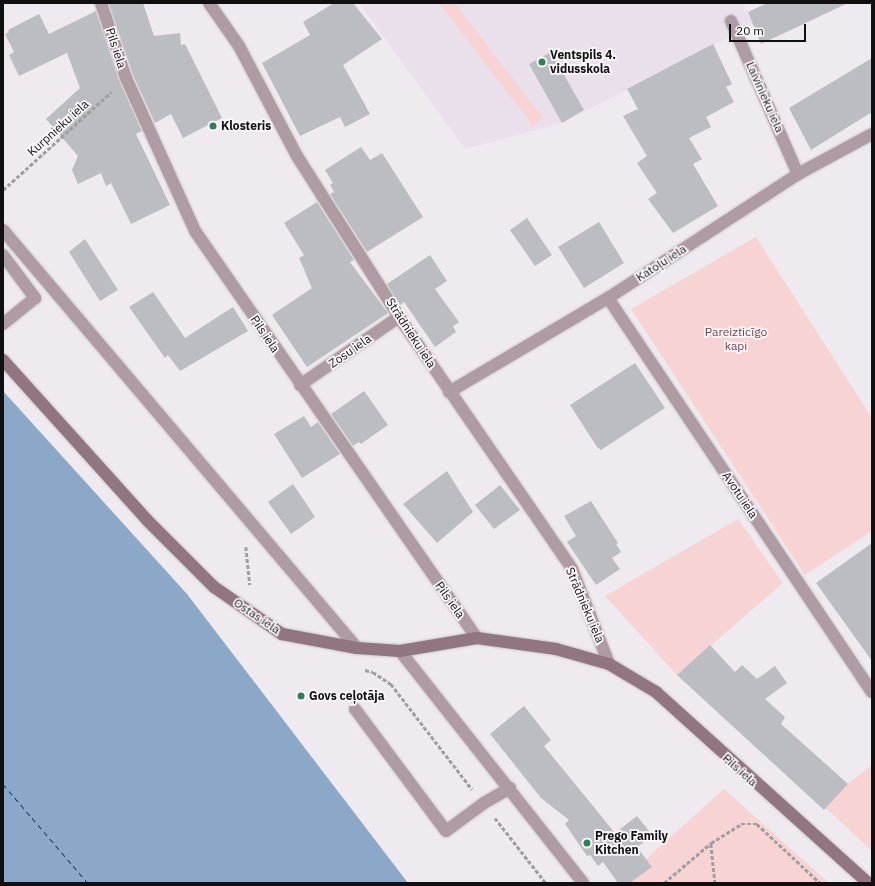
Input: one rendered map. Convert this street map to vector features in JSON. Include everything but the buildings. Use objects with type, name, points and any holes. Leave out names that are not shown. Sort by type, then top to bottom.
[{"type":"street","name":"Pils iela","points":[[101,3],[126,78],[195,231],[300,385],[477,638]]},
{"type":"street","name":"Strādnieku iela","points":[[208,3],[239,46],[297,156],[399,317],[449,392],[572,569],[609,664]]},
{"type":"street","name":"Laivinieku iela","points":[[731,21],[798,174]]},
{"type":"street","name":"Katoļu iela","points":[[449,392],[608,298],[798,174],[872,134]]},
{"type":"street","points":[[3,230],[357,648]]},
{"type":"street","points":[[3,255],[35,298],[3,324]]},
{"type":"street","name":"Avotu iela","points":[[608,298],[872,692]]},
{"type":"street","name":"Zosu iela","points":[[300,385],[399,317]]},
{"type":"street","name":"Ostas iela","points":[[3,360],[147,520],[214,587],[282,634],[357,648],[400,651],[477,638],[556,649],[609,664]]},
{"type":"street","points":[[400,651],[510,788],[583,883]]},
{"type":"street","name":"Pils iela","points":[[609,664],[656,692],[868,883]]},
{"type":"street","points":[[355,709],[446,831],[484,803],[510,788]]},
{"type":"path","name":"Kurpnieku iela","points":[[3,190],[126,78]]},
{"type":"path","points":[[664,883],[711,843],[741,824],[757,824],[820,883]]},
{"type":"path","points":[[711,843],[715,883]]},
{"type":"shaded area","name":"Ventspils 4. vidusskola","points":[[359,3],[743,3],[753,25],[562,123],[465,149]]},
{"type":"green space","points":[[439,3],[455,3],[543,118],[533,126]]},
{"type":"green space","name":"Pareizticīgo kapi","points":[[756,237],[872,418],[872,531],[805,575],[631,309]]},
{"type":"green space","points":[[738,519],[783,583],[677,675],[605,596]]},
{"type":"green space","points":[[872,765],[872,851],[826,808],[848,784]]},
{"type":"green space","points":[[724,789],[829,883],[619,883]]},
{"type":"water","points":[[3,391],[187,594],[408,883],[3,883]]},
{"type":"ferry route","points":[[3,784],[88,883]]},
{"type":"place","name":"Ventspils 4. vidusskola","points":[[542,62]]},
{"type":"place","name":"Klosteris","points":[[213,126]]},
{"type":"place","name":"Govs ceļotāja","points":[[301,696]]},
{"type":"place","name":"Prego Family Kitchen","points":[[587,843]]}]
